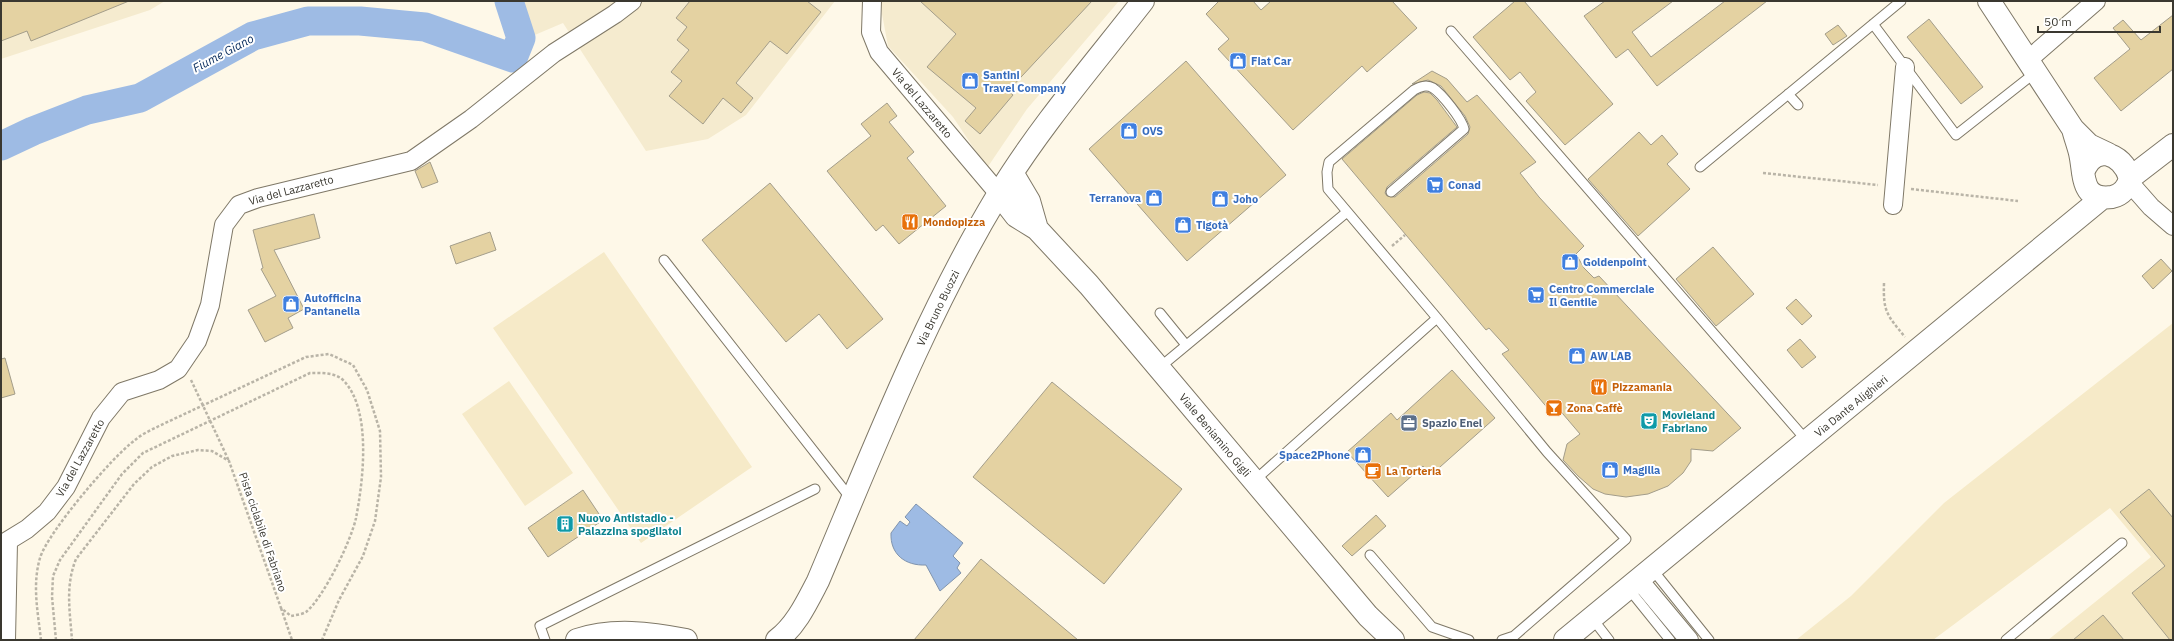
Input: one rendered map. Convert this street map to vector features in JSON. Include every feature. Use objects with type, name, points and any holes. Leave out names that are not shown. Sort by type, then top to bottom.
[{"type":"street","name":"Via del Lazzaretto","points":[[4,543],[27,529],[47,512],[66,487],[101,418],[122,392],[159,380],[178,369],[197,341],[210,305],[224,225],[239,205],[258,198],[412,161],[471,119],[554,53],[615,14],[632,1]]},
{"type":"street","name":"Via del Lazzaretto","points":[[872,1],[872,32],[879,52],[999,194]]},
{"type":"street","name":"Via Bruno Buozzi","points":[[777,640],[785,634],[803,609],[818,582],[852,500],[937,306],[999,194],[1041,133],[1143,1]]},
{"type":"street","points":[[1989,1],[2073,130],[2089,145],[2112,155],[2125,166],[2120,188]]},
{"type":"street","points":[[2032,66],[2096,1]]},
{"type":"street","points":[[1893,205],[1896,116],[1905,67]]},
{"type":"street","points":[[2073,130],[2080,152],[2083,178],[2088,190],[2120,188],[2151,207],[2173,226]]},
{"type":"street","name":"Via Dante Alighieri","points":[[2062,231],[2076,206],[2086,165],[2091,159],[2099,155],[2112,155],[2169,148]]},
{"type":"street","name":"Via Dante Alighieri","points":[[1565,640],[2062,231],[2120,188],[2169,148]]},
{"type":"street","name":"Viale Beniamino Gigli","points":[[1013,174],[1029,200],[1037,229]]},
{"type":"street","name":"Viale Beniamino Gigli","points":[[999,194],[1016,216],[1037,229],[1088,285],[1368,616],[1393,640]]},
{"type":"street","points":[[4,543],[6,640]]},
{"type":"street","points":[[1640,579],[1689,640]]},
{"type":"street","points":[[577,640],[608,634],[636,632],[686,640]]},
{"type":"lane","points":[[1700,167],[1901,1]]},
{"type":"lane","points":[[1873,24],[1956,135],[2032,66]]},
{"type":"lane","points":[[1451,31],[1808,441]]},
{"type":"lane","points":[[1391,192],[1464,130],[1460,118],[1432,88],[1423,86],[1414,90],[1329,162],[1327,172],[1328,190],[1438,318],[1548,452],[1626,539],[1514,636],[1502,640]]},
{"type":"lane","points":[[1788,94],[1798,105]]},
{"type":"lane","points":[[1158,368],[1347,212]]},
{"type":"lane","points":[[664,260],[852,500]]},
{"type":"lane","points":[[1160,313],[1186,344]]},
{"type":"lane","points":[[1254,481],[1438,318]]},
{"type":"lane","points":[[545,640],[540,626],[815,489]]},
{"type":"lane","points":[[2006,640],[2122,543]]},
{"type":"lane","points":[[1370,555],[1432,627],[1470,640]]},
{"type":"lane","points":[[1640,579],[1670,640]]},
{"type":"lane","points":[[1640,579],[1710,640]]},
{"type":"lane","points":[[1592,618],[1609,640]]},
{"type":"path","points":[[1884,283],[1883,303],[1886,314],[1916,352]]},
{"type":"path","points":[[41,640],[35,582],[41,557],[52,536],[112,460],[136,439],[204,405],[306,357],[329,354],[353,365],[366,390],[380,431],[380,477],[375,521],[363,556],[339,600],[322,640]]},
{"type":"path","name":"Pista ciclabile di Fabriano","points":[[178,369],[192,381],[229,461],[292,640]]},
{"type":"path","name":"Pista ciclabile di Fabriano","points":[[56,640],[52,597],[53,576],[60,560],[122,474],[143,453],[310,373],[326,372],[344,380],[354,397],[360,417],[363,445],[356,519],[342,554],[320,596],[305,612],[291,616],[281,608]]},
{"type":"path","name":"Pista ciclabile di Fabriano","points":[[72,640],[68,596],[71,572],[76,559],[134,484],[152,468],[172,456],[198,450],[212,451],[229,461]]},
{"type":"shaded area","points":[[1,1],[165,1],[150,10],[1,59]]},
{"type":"shaded area","points":[[519,1],[835,1],[746,115],[708,139],[646,151],[563,23],[530,37]]},
{"type":"shaded area","points":[[882,1],[1119,1],[1027,109],[987,168],[953,117],[888,46],[882,14]]},
{"type":"shaded area","points":[[604,252],[752,467],[641,543],[493,328]]},
{"type":"shaded area","points":[[2173,323],[2173,640],[2048,640],[2151,557],[2110,508],[1933,640],[1796,640],[1851,596],[1944,503]]},
{"type":"shaded area","points":[[509,381],[573,473],[525,506],[462,414]]},
{"type":"water","points":[[916,504],[963,543],[953,556],[960,563],[957,568],[961,573],[940,591],[926,565],[918,565],[905,561],[896,553],[891,540],[891,533],[900,521],[907,526],[910,522],[905,517]]},
{"type":"building","points":[[1,1],[129,1],[31,41],[27,31],[1,41]]},
{"type":"building","points":[[690,1],[807,1],[821,12],[787,54],[770,41],[736,83],[753,98],[741,113],[723,98],[703,124],[669,96],[682,81],[671,72],[689,50],[677,40],[687,27],[676,18]]},
{"type":"building","points":[[920,1],[1092,1],[1008,91],[1013,95],[980,134],[965,121],[976,108],[927,67],[956,34]]},
{"type":"building","points":[[1219,1],[1253,1],[1261,10],[1271,1],[1392,1],[1417,28],[1367,72],[1362,66],[1293,130],[1218,49],[1229,39],[1206,14]]},
{"type":"building","points":[[1515,1],[1524,1],[1613,104],[1565,145],[1526,101],[1536,92],[1520,72],[1510,80],[1473,37]]},
{"type":"building","points":[[1605,1],[1673,1],[1632,32],[1651,57],[1725,1],[1767,1],[1657,86],[1628,49],[1616,58],[1584,16]]},
{"type":"building","points":[[2173,15],[2173,69],[2121,111],[2094,78],[2130,49],[2113,28],[2123,20],[2141,40]]},
{"type":"building","points":[[1929,19],[1983,87],[1961,104],[1907,37]]},
{"type":"building","points":[[1838,25],[1847,36],[1833,45],[1825,34]]},
{"type":"building","points":[[1186,61],[1286,175],[1187,261],[1089,149]]},
{"type":"building","name":"Centro Commerciale Il Gentile","points":[[1432,71],[1447,79],[1467,102],[1477,95],[1536,162],[1520,173],[1539,197],[1584,246],[1576,254],[1584,268],[1594,278],[1599,276],[1741,428],[1713,451],[1691,449],[1691,461],[1683,473],[1668,486],[1648,494],[1626,497],[1605,494],[1593,489],[1578,476],[1563,460],[1567,444],[1580,434],[1557,407],[1550,411],[1502,354],[1509,350],[1489,328],[1486,330],[1342,159],[1417,95],[1424,92],[1430,93],[1437,100],[1457,127],[1387,187],[1385,193],[1387,196],[1395,197],[1468,134],[1470,127],[1465,116],[1441,86],[1428,80],[1412,84]]},
{"type":"building","points":[[887,103],[897,116],[889,122],[914,152],[907,158],[946,206],[899,244],[883,225],[876,231],[827,171],[871,136],[861,124]]},
{"type":"building","points":[[1639,132],[1651,145],[1662,135],[1678,154],[1667,164],[1690,189],[1638,236],[1588,179]]},
{"type":"building","points":[[430,162],[438,182],[422,188],[415,171]]},
{"type":"building","points":[[770,183],[883,319],[847,349],[819,314],[786,342],[702,240]]},
{"type":"building","points":[[314,214],[320,238],[274,250],[304,309],[288,318],[293,328],[265,342],[248,310],[276,296],[261,269],[263,268],[253,230]]},
{"type":"building","points":[[490,232],[496,250],[456,264],[450,246]]},
{"type":"building","points":[[1713,247],[1754,294],[1716,326],[1676,279]]},
{"type":"building","points":[[2161,259],[2172,271],[2153,289],[2142,276]]},
{"type":"building","points":[[1796,299],[1812,316],[1802,325],[1786,308]]},
{"type":"building","points":[[1800,339],[1816,357],[1802,368],[1787,350]]},
{"type":"building","points":[[5,358],[15,394],[1,398],[1,359]]},
{"type":"building","points":[[1452,370],[1495,418],[1431,475],[1423,466],[1388,497],[1347,452],[1391,413],[1397,420]]},
{"type":"building","points":[[1052,382],[1182,489],[1104,584],[973,477]]},
{"type":"building","points":[[2149,489],[2173,518],[2173,640],[2170,640],[2132,593],[2165,566],[2120,512]]},
{"type":"building","name":"Nuovo Antistadio - Palazzina spogliatoi","points":[[583,490],[603,520],[548,557],[528,528]]},
{"type":"building","points":[[1376,515],[1386,526],[1352,556],[1342,546]]},
{"type":"building","points":[[981,559],[1078,640],[914,640]]},
{"type":"building","points":[[2103,615],[2124,640],[2073,640]]},
{"type":"waterway","name":"Fiume Giano","points":[[1,146],[33,131],[87,110],[140,98],[253,36],[308,21],[360,21],[425,27],[513,58],[521,38],[509,1]]},
{"type":"place","name":"Fiat Car","points":[[1238,61]]},
{"type":"place","name":"Santini Travel Company","points":[[970,81]]},
{"type":"place","name":"OVS","points":[[1129,131]]},
{"type":"place","name":"Conad","points":[[1435,185]]},
{"type":"place","name":"Terranova","points":[[1154,198]]},
{"type":"place","name":"Joho","points":[[1220,199]]},
{"type":"place","name":"Mondopizza","points":[[910,222]]},
{"type":"place","name":"Tigotà","points":[[1183,225]]},
{"type":"place","name":"Goldenpoint","points":[[1570,262]]},
{"type":"place","name":"Centro Commerciale Il Gentile","points":[[1536,295]]},
{"type":"place","name":"Autofficina Pantanella","points":[[291,304]]},
{"type":"place","name":"AW LAB","points":[[1577,356]]},
{"type":"place","name":"Pizzamania","points":[[1599,387]]},
{"type":"place","name":"Zona Caffè","points":[[1554,408]]},
{"type":"place","name":"Movieland Fabriano","points":[[1649,421]]},
{"type":"place","name":"Spazio Enel","points":[[1409,423]]},
{"type":"place","name":"Space2Phone","points":[[1363,455]]},
{"type":"place","name":"Magilla","points":[[1610,470]]},
{"type":"place","name":"La Torteria","points":[[1373,471]]},
{"type":"place","name":"Nuovo Antistadio - Palazzina spogliatoi","points":[[565,524]]}]
